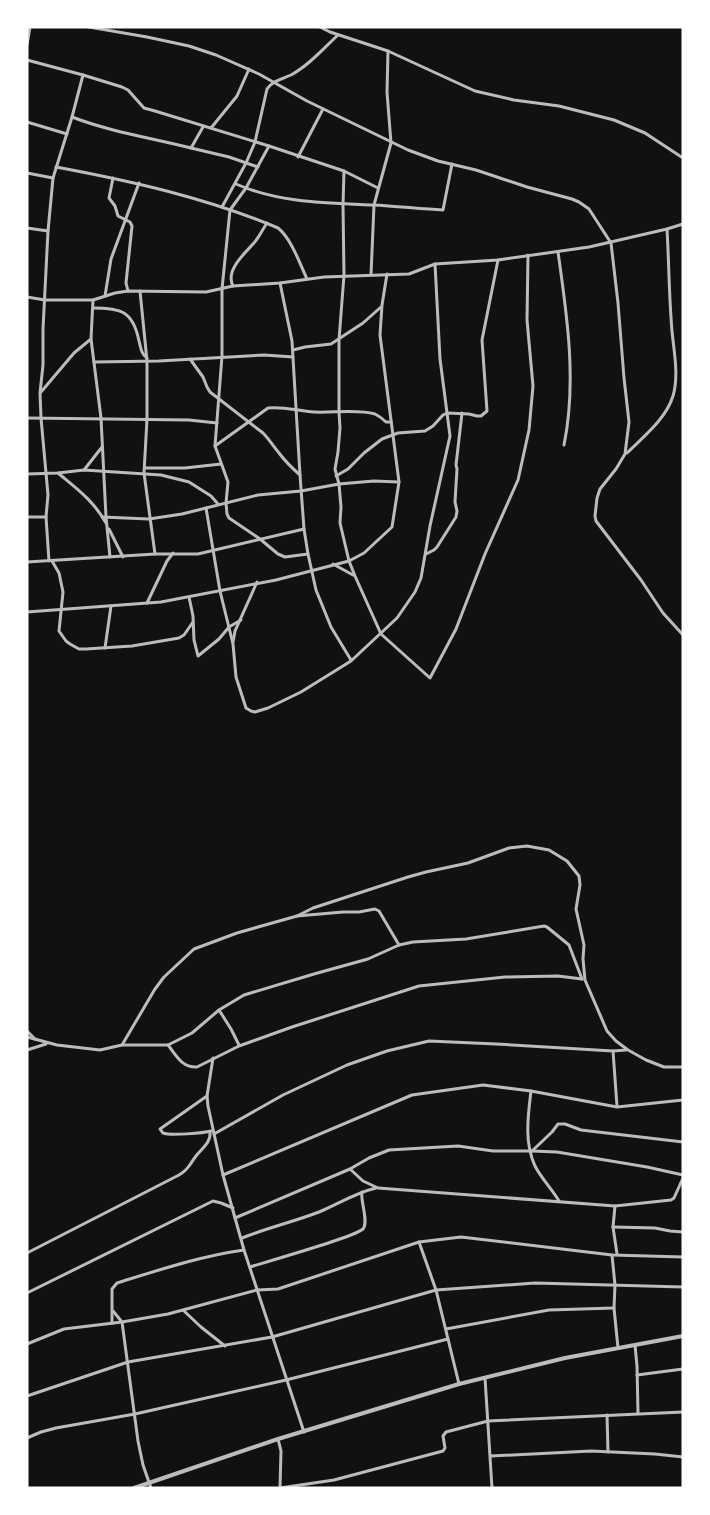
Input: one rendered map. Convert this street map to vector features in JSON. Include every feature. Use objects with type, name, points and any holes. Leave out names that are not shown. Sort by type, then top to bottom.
[{"type":"street","points":[[27,45],[30,27]]},
{"type":"street","points":[[88,27],[189,46],[216,55],[249,69],[391,143],[425,157],[579,202],[589,209],[611,243],[629,422],[626,454]]},
{"type":"street","points":[[320,27],[388,51],[475,91],[514,100],[559,106],[614,120],[645,133],[683,158]]},
{"type":"street","points":[[222,207],[255,142],[269,85],[303,67],[338,34]]},
{"type":"street","points":[[371,275],[374,205],[391,143],[387,92],[388,51]]},
{"type":"street","points":[[27,60],[128,90],[147,110],[344,171],[378,188]]},
{"type":"street","points":[[211,128],[237,96],[249,69]]},
{"type":"street","points":[[83,75],[53,178],[40,393],[48,495],[46,517],[50,561],[59,573],[63,592],[60,631],[66,640],[79,649],[105,648],[179,638],[194,622]]},
{"type":"street","points":[[298,157],[323,109]]},
{"type":"street","points":[[72,117],[108,130],[229,157],[258,167]]},
{"type":"street","points":[[27,122],[67,134]]},
{"type":"street","points":[[191,148],[203,127]]},
{"type":"street","points":[[269,146],[246,188],[230,210],[222,289],[222,356],[215,446],[228,482],[226,503],[228,518],[260,538],[278,554],[285,557],[308,554]]},
{"type":"street","points":[[236,183],[278,198],[343,205],[443,210],[452,164]]},
{"type":"street","points":[[56,167],[139,183],[222,207],[267,223],[284,233],[307,279]]},
{"type":"street","points":[[344,171],[344,275],[339,340],[340,428],[335,469],[339,484],[340,523],[349,561],[381,634],[430,678],[456,629],[485,554],[518,480],[529,430],[533,386],[527,320],[528,255]]},
{"type":"street","points":[[27,173],[53,178]]},
{"type":"street","points":[[113,178],[109,198],[118,216],[126,219],[132,226],[126,283],[128,291]]},
{"type":"street","points":[[105,297],[111,259],[139,183]]},
{"type":"street","points":[[233,286],[230,282],[232,272],[267,223]]},
{"type":"street","points":[[27,297],[45,300],[93,300],[128,291],[206,292],[233,286],[344,275],[409,274],[435,264],[498,260],[611,243],[683,224]]},
{"type":"street","points":[[27,228],[48,231]]},
{"type":"street","points":[[667,229],[675,356],[673,397],[666,411],[626,454],[600,489],[595,516],[596,521],[663,613],[683,635]]},
{"type":"street","points":[[558,252],[567,320],[570,390],[568,425],[564,445]]},
{"type":"street","points":[[336,476],[348,469],[382,439],[402,432],[425,431],[447,413],[481,416],[487,411],[482,340],[498,260]]},
{"type":"street","points":[[206,508],[220,591],[233,644],[236,677],[246,708],[251,711],[267,708],[301,692],[351,661],[381,634],[415,592],[421,578],[436,495],[450,436],[440,359],[435,264]]},
{"type":"street","points":[[27,612],[161,602],[276,580],[349,561],[364,553],[392,527],[399,482],[381,335],[382,305],[387,274]]},
{"type":"street","points":[[280,283],[292,350],[301,491],[308,554],[316,590],[331,627],[351,661]]},
{"type":"street","points":[[140,291],[147,359],[144,473],[155,554]]},
{"type":"street","points":[[93,300],[91,339],[101,418],[104,517],[123,556]]},
{"type":"street","points":[[292,350],[328,346],[363,323],[382,305]]},
{"type":"street","points":[[93,308],[125,312],[138,335],[142,354],[147,359]]},
{"type":"street","points":[[40,393],[74,353],[91,339]]},
{"type":"street","points":[[93,362],[222,356],[292,357]]},
{"type":"street","points":[[190,359],[203,376],[210,392],[263,433],[300,475]]},
{"type":"street","points":[[215,446],[268,408],[373,414],[386,422],[391,422]]},
{"type":"street","points":[[425,554],[437,547],[456,517],[456,465],[462,413]]},
{"type":"street","points":[[27,418],[189,420],[217,423]]},
{"type":"street","points":[[84,470],[103,446]]},
{"type":"street","points":[[144,468],[185,468],[221,464]]},
{"type":"street","points":[[27,474],[84,470],[161,475],[189,482],[211,496],[218,504]]},
{"type":"street","points":[[57,473],[81,491],[104,517],[149,519],[182,514],[258,495],[301,491],[339,484],[374,481],[399,482]]},
{"type":"street","points":[[27,517],[46,517]]},
{"type":"street","points":[[107,526],[110,557]]},
{"type":"street","points":[[27,562],[173,553],[198,554],[304,528]]},
{"type":"street","points":[[147,603],[152,589],[173,553]]},
{"type":"street","points":[[333,564],[355,576]]},
{"type":"street","points":[[233,644],[235,632],[258,582]]},
{"type":"street","points":[[189,597],[198,656],[219,639],[229,627],[241,620]]},
{"type":"street","points":[[105,648],[111,606]]},
{"type":"street","points":[[122,1045],[164,977],[194,950],[237,933],[297,916],[313,908],[408,877],[468,863],[509,848],[538,847],[557,854],[573,866],[579,876],[580,885],[576,909],[583,939],[583,979]]},
{"type":"street","points":[[297,916],[377,909],[399,945]]},
{"type":"street","points":[[27,1037],[48,1043],[100,1050],[122,1045],[168,1045],[192,1033],[219,1010],[244,995],[368,959],[399,945],[466,939],[544,927],[569,945],[607,1031],[616,1041],[654,1064],[664,1067],[683,1067]]},
{"type":"street","points":[[168,1045],[183,1064],[196,1067],[239,1046],[419,986],[505,978],[558,976],[583,979]]},
{"type":"street","points":[[219,1010],[239,1046]]},
{"type":"street","points":[[27,1031],[36,1040]]},
{"type":"street","points":[[207,1096],[160,1129],[169,1134],[212,1132],[347,1065],[387,1051],[429,1041],[628,1050]]},
{"type":"street","points":[[27,1050],[48,1043]]},
{"type":"street","points":[[613,1051],[618,1107]]},
{"type":"street","points":[[213,1058],[207,1096],[212,1132],[244,1250],[304,1432]]},
{"type":"street","points":[[223,1175],[412,1095],[483,1085],[618,1107],[683,1100]]},
{"type":"street","points":[[531,1091],[528,1133],[534,1164],[560,1201]]},
{"type":"street","points":[[531,1151],[560,1124],[581,1130],[683,1142]]},
{"type":"street","points":[[27,1253],[179,1175],[189,1167],[210,1139],[212,1132]]},
{"type":"street","points":[[235,1218],[389,1150],[458,1146],[493,1151],[557,1152],[647,1167],[683,1177],[671,1200],[615,1206],[378,1188],[362,1192],[315,1213],[241,1239]]},
{"type":"street","points":[[350,1169],[363,1181],[378,1188]]},
{"type":"street","points":[[250,1267],[340,1239],[363,1229],[365,1226],[362,1192]]},
{"type":"street","points":[[27,1293],[213,1201],[233,1209]]},
{"type":"street","points":[[615,1206],[614,1308],[618,1348]]},
{"type":"street","points":[[613,1227],[655,1228],[670,1232],[683,1232]]},
{"type":"street","points":[[27,1344],[64,1329],[184,1311],[257,1290],[278,1289],[420,1242],[461,1237],[615,1255],[683,1257]]},
{"type":"street","points":[[420,1242],[436,1290],[459,1384]]},
{"type":"street","points":[[151,1488],[143,1465],[122,1322],[111,1305],[112,1289],[117,1283],[201,1258],[244,1250]]},
{"type":"street","points":[[27,1396],[128,1362],[272,1337],[436,1290],[535,1283],[683,1287]]},
{"type":"street","points":[[446,1329],[549,1310],[614,1308]]},
{"type":"street","points":[[112,1323],[113,1311]]},
{"type":"street","points":[[184,1311],[225,1346]]},
{"type":"street","points":[[134,1488],[278,1439],[459,1384],[565,1358],[683,1336]]},
{"type":"street","points":[[27,1438],[56,1428],[135,1414],[286,1380],[448,1339]]},
{"type":"street","points":[[635,1345],[638,1413]]},
{"type":"street","points":[[637,1375],[683,1369]]},
{"type":"street","points":[[485,1378],[492,1488]]},
{"type":"street","points":[[278,1439],[281,1450],[280,1488],[334,1480],[443,1451],[445,1448],[443,1436],[446,1432],[488,1422],[683,1412]]},
{"type":"street","points":[[608,1415],[608,1452]]},
{"type":"street","points":[[490,1456],[550,1452],[608,1452],[683,1457]]}]
